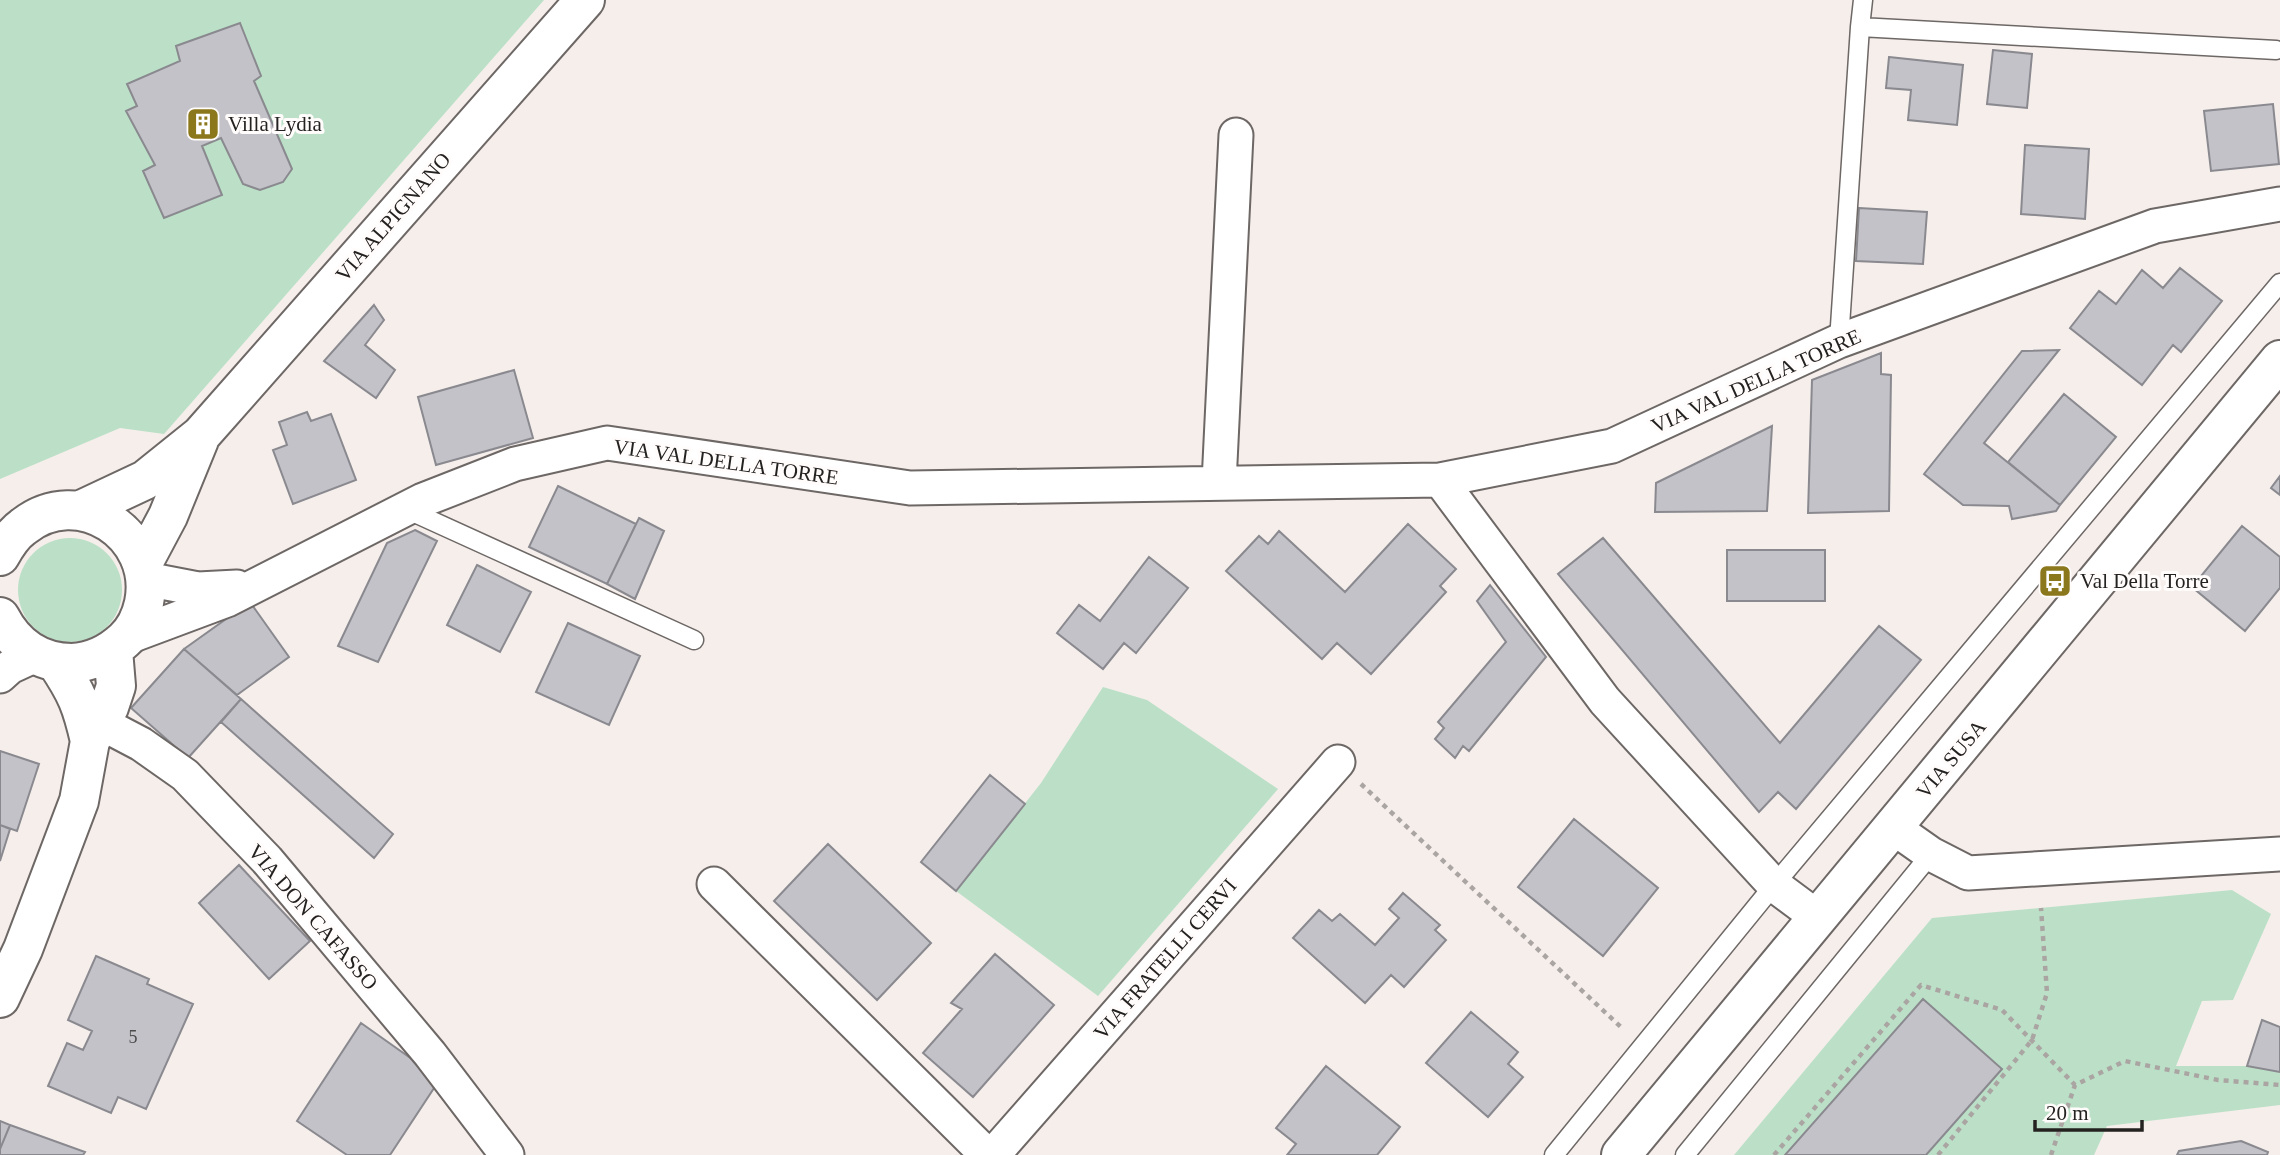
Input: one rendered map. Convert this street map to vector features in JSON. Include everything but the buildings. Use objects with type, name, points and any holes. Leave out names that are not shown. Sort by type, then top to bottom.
[{"type":"street","name":"VIA ALPIGNANO","points":[[79,511],[145,480],[201,435],[585,0]]},
{"type":"street","points":[[1219,483],[1236,135]]},
{"type":"street","name":"VIA VAL DELLA TORRE","points":[[120,643],[219,603],[423,500],[515,464],[607,443],[911,488],[1440,480],[1612,446],[1839,341],[2155,226],[2280,204]]},
{"type":"street","name":"VIA SUSA","points":[[1620,1155],[2280,360]]},
{"type":"street","name":"VIA ALPIGNANO","points":[[144,571],[201,435]]},
{"type":"street","points":[[1440,480],[1605,701],[1774,885],[1817,916]]},
{"type":"street","points":[[0,676],[10,667],[46,659],[76,663],[95,659],[120,643],[137,624],[146,594],[144,571],[135,548],[125,533],[96,515],[79,511],[59,511],[40,516],[23,527],[3,546]]},
{"type":"street","name":"VIA VAL DELLA TORRE","points":[[144,571],[198,589],[226,589],[261,583]]},
{"type":"street","points":[[0,617],[20,645],[46,659],[73,687],[92,727]]},
{"type":"street","points":[[0,998],[23,949],[79,802],[92,727],[109,707],[116,686],[120,643]]},
{"type":"street","name":"VIA DON CAFASSO","points":[[92,727],[142,744],[185,775],[267,860],[430,1054],[507,1155]]},
{"type":"street","name":"VIA FRATELLI CERVI","points":[[993,1155],[1338,762]]},
{"type":"street","points":[[1894,828],[1931,854],[1968,873],[2280,854]]},
{"type":"street","points":[[713,884],[987,1155]]},
{"type":"lane","points":[[1839,341],[1863,0]]},
{"type":"lane","points":[[1860,27],[2276,50]]},
{"type":"lane","points":[[1554,1155],[1774,885],[2280,283]]},
{"type":"lane","points":[[407,509],[694,640]]},
{"type":"lane","points":[[1685,1155],[1931,854]]},
{"type":"path","points":[[1338,762],[1642,1046]]},
{"type":"path","points":[[1938,1155],[2032,1040],[2047,993],[2041,908]]},
{"type":"path","points":[[1774,1155],[1921,985],[2002,1010],[2075,1085]]},
{"type":"path","points":[[2051,1155],[2075,1085],[2125,1061],[2218,1080],[2280,1085]]},
{"type":"green space","points":[[0,0],[544,0],[164,434],[120,428],[0,479]]},
{"type":"green space","points":[[70,538],[90,542],[107,553],[118,570],[122,590],[118,610],[107,627],[90,638],[70,642],[50,638],[33,627],[22,610],[18,590],[22,570],[33,553],[50,542]]},
{"type":"green space","points":[[1103,687],[1147,700],[1278,789],[1098,996],[956,891],[1041,783]]},
{"type":"green space","points":[[2232,890],[2271,914],[2233,1000],[2202,1001],[2176,1066],[2245,1066],[2280,1072],[2280,1105],[2107,1126],[2094,1155],[1734,1155],[1932,918]]},
{"type":"place","name":"Villa Lydia","points":[[203,124]]},
{"type":"place","name":"Val Della Torre","points":[[2055,581]]}]
